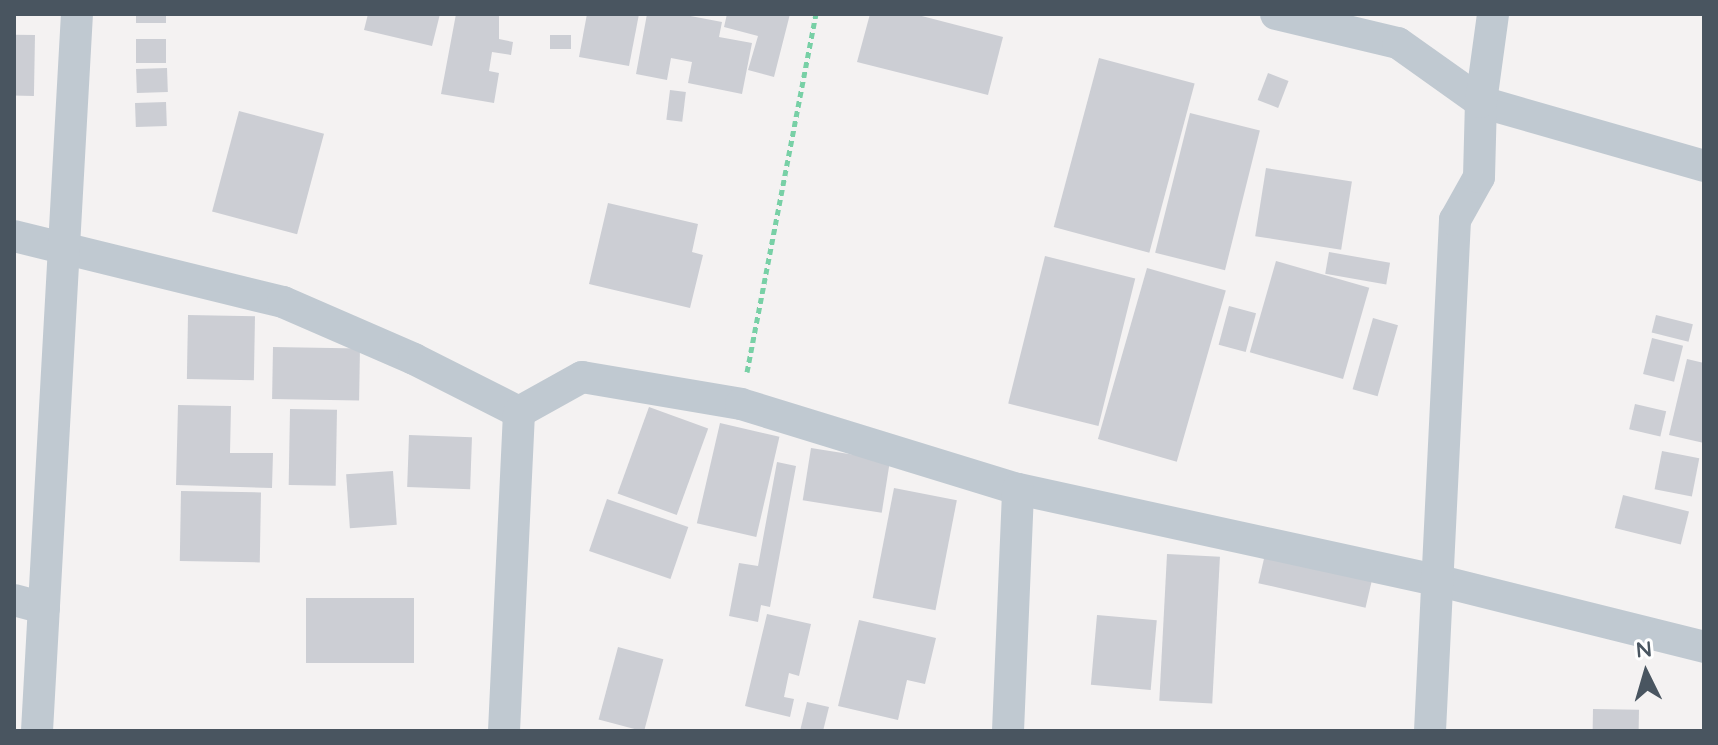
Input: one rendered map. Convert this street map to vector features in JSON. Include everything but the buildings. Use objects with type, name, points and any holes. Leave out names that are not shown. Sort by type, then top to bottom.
[{"type":"street","points":[[37,731],[29,604],[62,249],[77,14]]},
{"type":"street","points":[[1276,14],[1398,43],[1481,102],[1704,166]]},
{"type":"street","points":[[1430,731],[1455,220],[1479,177],[1481,102],[1493,14]]},
{"type":"street","points":[[14,236],[283,302],[414,359],[519,412]]},
{"type":"street","points":[[519,412],[582,377],[741,404],[1018,489],[1436,580],[1704,647]]},
{"type":"street","points":[[504,731],[519,412]]},
{"type":"street","points":[[1008,731],[1018,489]]},
{"type":"path","points":[[741,404],[816,14]]}]
